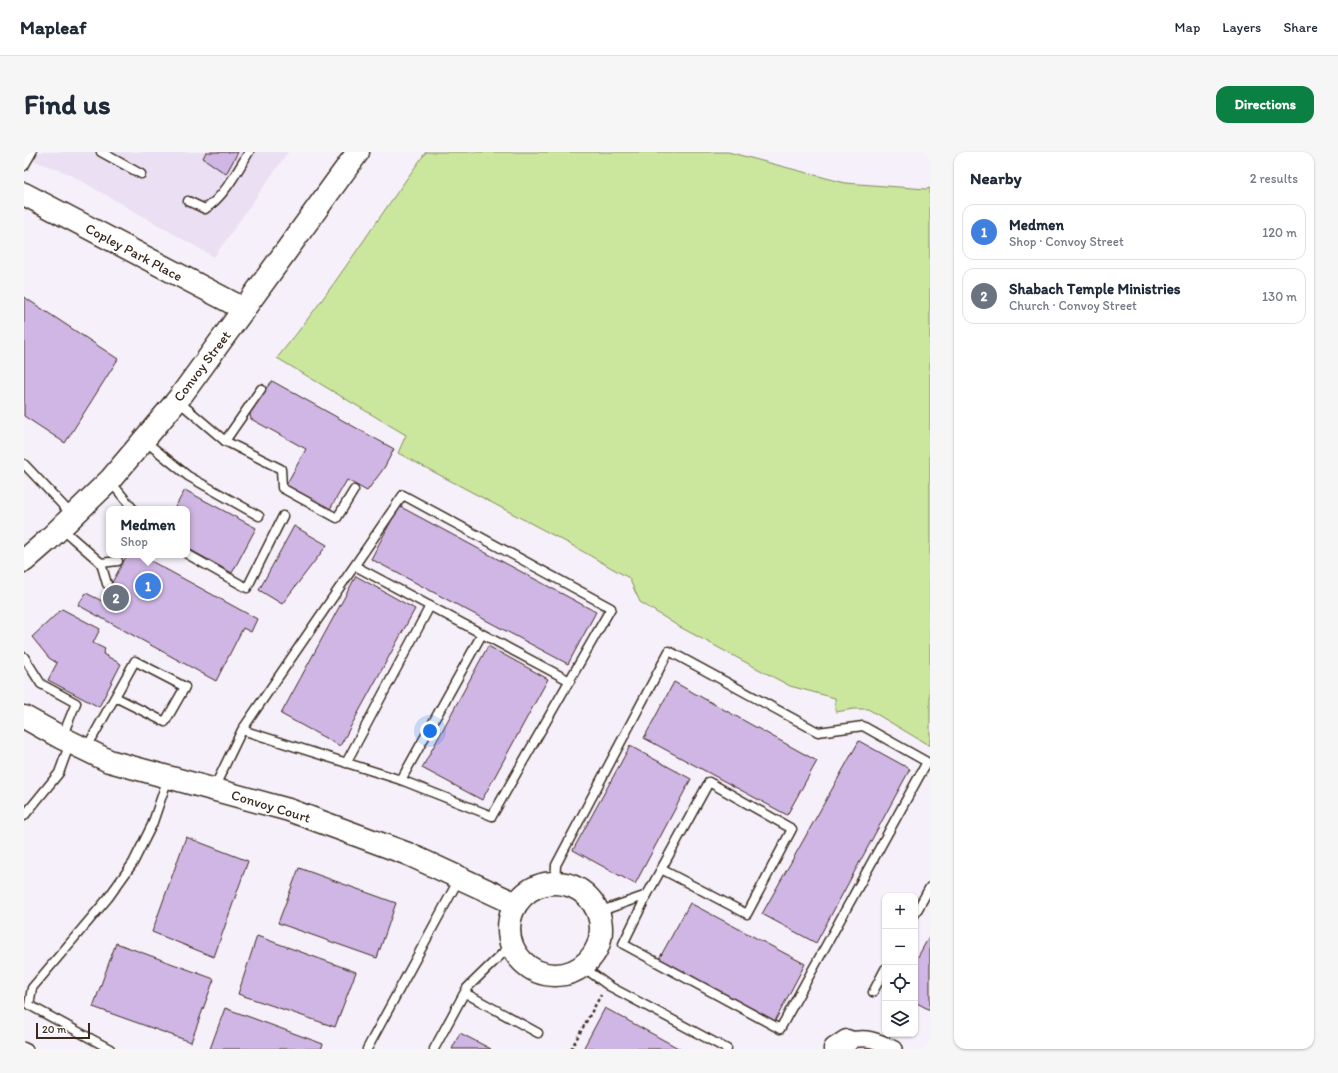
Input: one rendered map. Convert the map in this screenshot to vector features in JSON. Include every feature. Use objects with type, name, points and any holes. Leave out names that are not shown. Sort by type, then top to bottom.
[{"type":"street","name":"Convoy Street","points":[[24,561],[110,480],[178,400],[244,309],[352,154]]},
{"type":"street","name":"Copley Park Place","points":[[24,194],[244,309]]},
{"type":"street","name":"Convoy Court","points":[[24,717],[109,760],[289,810],[408,854],[516,904]]},
{"type":"street","points":[[555,883],[569,885],[581,891],[591,901],[598,912],[601,927],[600,942],[593,956],[583,967],[569,974],[553,976],[537,973],[523,964],[510,946],[508,927],[510,915],[516,904],[526,892],[540,885],[555,883]]},
{"type":"street","points":[[841,1045],[858,1038],[878,1040],[894,1049]]},
{"type":"lane","points":[[24,166],[32,152]]},
{"type":"lane","points":[[101,152],[141,174]]},
{"type":"lane","points":[[188,201],[205,209],[212,205],[230,182],[249,152]]},
{"type":"lane","points":[[225,441],[261,388]]},
{"type":"lane","points":[[178,400],[225,441],[281,469],[282,488],[337,518],[354,490]]},
{"type":"lane","points":[[144,440],[188,476],[259,516]]},
{"type":"lane","points":[[24,464],[67,522],[101,563],[107,584]]},
{"type":"lane","points":[[110,480],[131,506]]},
{"type":"lane","points":[[213,789],[242,730],[403,495],[611,608],[492,816],[401,780],[242,730]]},
{"type":"lane","points":[[190,556],[247,588],[283,516]]},
{"type":"lane","points":[[101,563],[118,561]]},
{"type":"lane","points":[[355,566],[570,681]]},
{"type":"lane","points":[[346,762],[430,606]]},
{"type":"lane","points":[[401,780],[482,634]]},
{"type":"lane","points":[[555,883],[556,865],[669,651],[818,732],[863,726],[927,762],[780,1029],[623,944],[646,895],[709,782],[792,829],[747,914],[661,869]]},
{"type":"lane","points":[[24,657],[41,684],[76,703],[73,743]]},
{"type":"lane","points":[[24,816],[59,773],[73,743],[115,697],[135,661],[185,687],[165,722],[115,697]]},
{"type":"lane","points":[[110,1049],[29,1005],[32,988],[108,898],[133,863],[152,826],[168,777]]},
{"type":"lane","points":[[367,1049],[460,878]]},
{"type":"lane","points":[[918,909],[929,890]]},
{"type":"lane","points":[[598,912],[646,895]]},
{"type":"lane","points":[[434,1049],[467,988],[510,946]]},
{"type":"lane","points":[[583,967],[607,984],[727,1049]]},
{"type":"lane","points":[[872,992],[882,974]]},
{"type":"lane","points":[[465,993],[538,1033]]},
{"type":"lane","points":[[24,1047],[28,1049]]},
{"type":"path","points":[[571,1049],[607,984]]},
{"type":"shaded area","points":[[24,152],[288,152],[214,257],[69,174],[24,157]]},
{"type":"green space","points":[[426,152],[728,152],[845,183],[926,189],[930,188],[930,746],[868,709],[853,709],[836,712],[835,698],[790,686],[678,626],[640,602],[629,578],[568,543],[398,453],[406,435],[277,358],[335,282]]},
{"type":"building","points":[[206,152],[238,152],[226,174],[203,158]]},
{"type":"building","points":[[24,297],[118,359],[65,443],[24,416]]},
{"type":"building","points":[[272,381],[394,449],[384,468],[367,491],[347,480],[330,509],[286,485],[306,449],[251,419],[249,410]]},
{"type":"building","points":[[185,490],[256,528],[232,573],[190,550],[190,506],[176,506]]},
{"type":"building","points":[[399,506],[596,612],[568,664],[371,559]]},
{"type":"building","points":[[294,526],[327,545],[282,604],[259,590]]},
{"type":"building","points":[[125,558],[145,558],[257,619],[251,632],[243,628],[216,681],[78,605],[86,593],[102,601]]},
{"type":"building","points":[[356,576],[415,609],[340,746],[281,714]]},
{"type":"building","points":[[62,609],[100,629],[93,643],[105,649],[103,654],[121,664],[99,707],[48,680],[57,663],[49,658],[32,637]]},
{"type":"building","points":[[488,646],[548,679],[482,800],[422,768]]},
{"type":"building","points":[[674,682],[817,761],[787,815],[644,738]]},
{"type":"building","points":[[859,741],[910,769],[816,943],[762,914]]},
{"type":"building","points":[[630,746],[691,779],[635,884],[573,850]]},
{"type":"building","points":[[186,837],[248,861],[214,957],[152,932]]},
{"type":"building","points":[[299,868],[396,903],[377,958],[278,923]]},
{"type":"building","points":[[690,903],[805,964],[775,1021],[659,959]]},
{"type":"building","points":[[930,935],[930,1010],[918,1004],[918,957]]},
{"type":"building","points":[[257,936],[356,972],[335,1027],[238,994]]},
{"type":"building","points":[[116,943],[214,979],[191,1042],[93,1007]]},
{"type":"building","points":[[225,1008],[323,1044],[321,1049],[210,1049]]},
{"type":"building","points":[[605,1008],[680,1049],[583,1049]]},
{"type":"building","points":[[460,1033],[491,1049],[452,1049]]},
{"type":"place","name":"Medmen","points":[[148,586]]},
{"type":"place","name":"Shabach Temple Ministries","points":[[116,598]]}]
